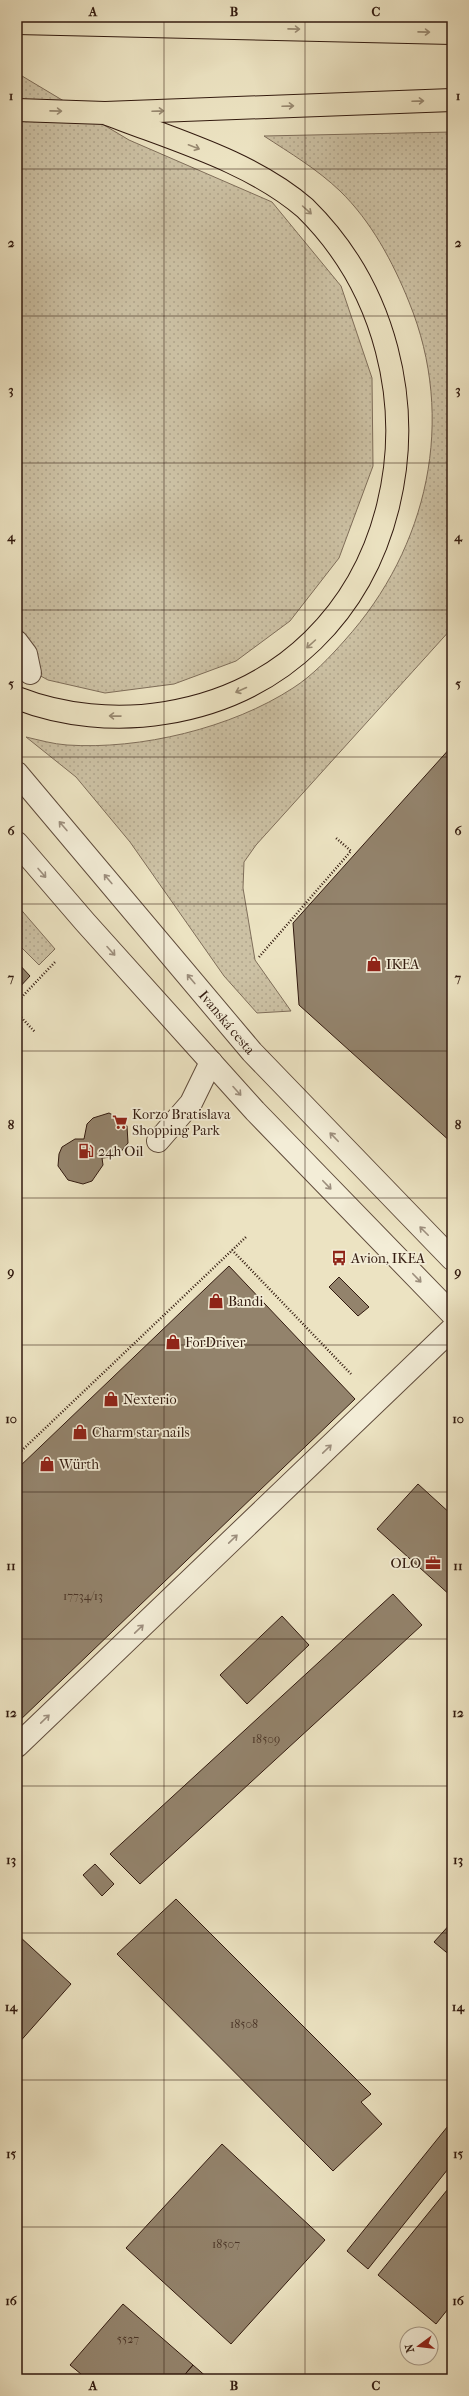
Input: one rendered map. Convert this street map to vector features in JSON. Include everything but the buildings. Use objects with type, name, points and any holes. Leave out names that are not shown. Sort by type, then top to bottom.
[{"type":"highway","points":[[17,23],[452,33]]},
{"type":"highway","points":[[17,110],[105,113],[452,100]]},
{"type":"highway","points":[[17,698],[47,708],[80,714],[113,717],[147,716],[204,704],[250,686],[275,671],[311,644],[345,608],[360,587],[382,548],[394,515],[406,457],[407,408],[400,364],[391,332],[365,277],[343,247],[304,207],[265,180],[220,158],[105,113]]},
{"type":"street","points":[[17,642],[26,654],[30,673]]},
{"type":"street","name":"Ivanská cesta","points":[[17,773],[252,1052],[452,1259]]},
{"type":"street","points":[[17,843],[256,1111],[452,1314]]},
{"type":"street","points":[[158,1141],[191,1103],[211,1062]]},
{"type":"street","points":[[17,1746],[452,1329]]},
{"type":"path","points":[[259,957],[351,851],[336,838]]},
{"type":"path","points":[[17,1002],[56,960]]},
{"type":"path","points":[[17,1013],[35,1032]]},
{"type":"path","points":[[17,1455],[246,1237]]},
{"type":"path","points":[[232,1250],[351,1374]]},
{"type":"shaded area","points":[[17,73],[129,140],[272,202],[341,286],[372,378],[373,466],[339,558],[290,621],[236,661],[174,684],[105,693],[48,680],[17,663]]},
{"type":"shaded area","points":[[452,132],[452,628],[256,845],[244,862],[243,888],[255,960],[291,1011],[257,1013],[224,976],[130,842],[76,777],[26,737],[51,743],[95,746],[155,740],[214,725],[269,702],[307,678],[345,640],[374,604],[397,565],[414,523],[426,480],[432,436],[431,391],[423,346],[409,302],[396,272],[362,215],[340,191],[322,176],[264,136]]},
{"type":"shaded area","points":[[17,905],[55,949],[39,965],[17,943]]},
{"type":"place","name":"IKEA","points":[[374,964]]},
{"type":"place","name":"Korzo Bratislava Shopping Park","points":[[120,1122]]},
{"type":"place","name":"24h Oil","points":[[86,1151]]},
{"type":"place","name":"Avion, IKEA","points":[[339,1258]]},
{"type":"place","name":"Bandi","points":[[216,1301]]},
{"type":"place","name":"ForDriver","points":[[173,1342]]},
{"type":"place","name":"Nexterio","points":[[111,1399]]},
{"type":"place","name":"Charm star nails","points":[[80,1432]]},
{"type":"place","name":"Würth","points":[[47,1464]]},
{"type":"place","name":"OLO","points":[[433,1563]]}]
